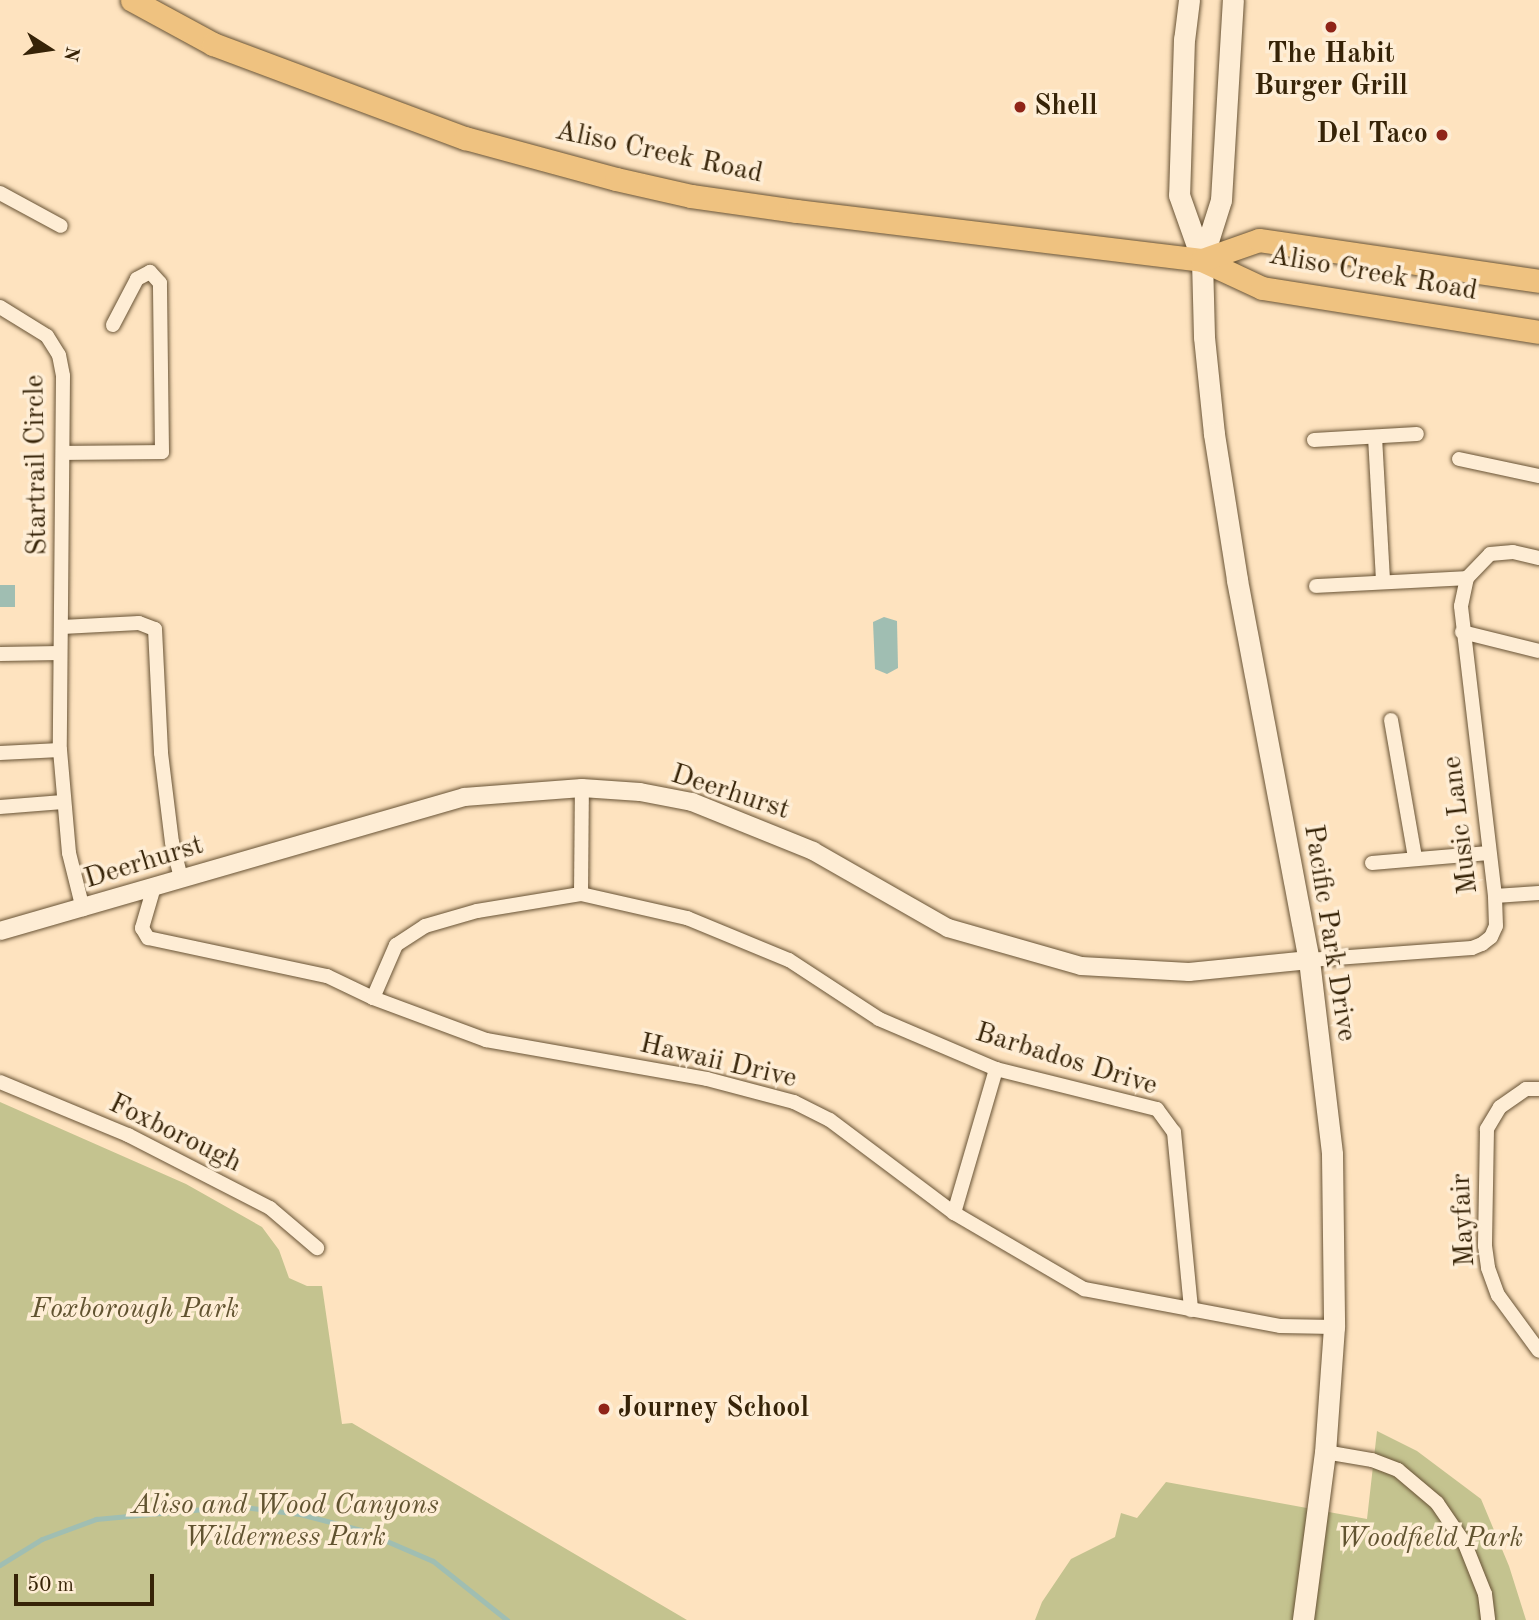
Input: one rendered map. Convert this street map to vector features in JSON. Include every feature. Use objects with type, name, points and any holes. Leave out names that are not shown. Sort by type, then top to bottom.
[{"type":"main road","name":"Aliso Creek Road","points":[[132,0],[213,44],[452,133],[616,179],[691,196],[797,211],[1202,260],[1262,288],[1539,332]]},
{"type":"main road","name":"Pacific Park Drive","points":[[1189,0],[1184,39],[1179,195],[1202,260]]},
{"type":"main road","name":"Pacific Park Drive","points":[[1233,0],[1221,200],[1202,260],[1203,337],[1216,448],[1237,580],[1309,960],[1332,1154],[1334,1327],[1325,1452],[1303,1620]]},
{"type":"main road","name":"Aliso Creek Road","points":[[1202,260],[1259,240],[1539,281]]},
{"type":"street","points":[[0,193],[61,226]]},
{"type":"street","points":[[63,453],[162,453],[160,283],[150,272],[137,278],[113,325]]},
{"type":"street","name":"Startrail Circle","points":[[0,307],[47,336],[59,355],[63,376],[60,750],[69,853],[83,909]]},
{"type":"street","points":[[1314,440],[1417,434]]},
{"type":"street","points":[[1375,437],[1383,581]]},
{"type":"street","points":[[1459,458],[1539,476]]},
{"type":"street","points":[[1316,586],[1467,578],[1490,554],[1513,552],[1539,558]]},
{"type":"street","name":"Music Lane","points":[[1309,960],[1482,944],[1496,926],[1462,632],[1461,606],[1467,578]]},
{"type":"street","points":[[62,626],[139,623],[155,629],[161,753],[172,842],[181,879]]},
{"type":"street","points":[[1462,632],[1539,650]]},
{"type":"street","points":[[0,654],[60,653]]},
{"type":"street","points":[[1391,720],[1415,858]]},
{"type":"street","points":[[0,753],[60,750]]},
{"type":"street","points":[[581,894],[582,788]]},
{"type":"street","name":"Deerhurst","points":[[0,931],[464,797],[582,788],[640,792],[692,802],[813,851],[948,928],[1081,966],[1189,972],[1309,960]]},
{"type":"street","points":[[0,807],[64,802]]},
{"type":"street","points":[[1372,863],[1489,853]]},
{"type":"street","name":"Hawaii Drive","points":[[154,887],[142,928],[148,938],[327,976],[373,998],[485,1040],[707,1079],[793,1102],[830,1120],[954,1213],[1084,1289],[1280,1326],[1334,1327]]},
{"type":"street","points":[[1494,896],[1539,893]]},
{"type":"street","name":"Barbados Drive","points":[[373,998],[396,944],[425,926],[477,911],[581,894],[687,918],[789,960],[878,1019],[996,1069],[1157,1110],[1174,1132],[1191,1310]]},
{"type":"street","points":[[954,1213],[996,1069]]},
{"type":"street","name":"Foxborough","points":[[0,1082],[128,1135],[270,1208],[317,1248]]},
{"type":"street","name":"Mayfair","points":[[1532,1089],[1500,1107],[1487,1129],[1485,1246],[1488,1268],[1498,1295],[1539,1351]]},
{"type":"street","points":[[1325,1452],[1371,1460],[1398,1470],[1437,1503],[1465,1544],[1485,1594],[1488,1620]]},
{"type":"green space","points":[[0,1102],[186,1184],[262,1227],[279,1250],[289,1278],[307,1286],[322,1286],[342,1424],[352,1423],[687,1620],[0,1620]]},
{"type":"green space","name":"Woodfield Park","points":[[1377,1431],[1417,1451],[1481,1499],[1509,1566],[1526,1620],[1035,1620],[1042,1602],[1071,1559],[1115,1537],[1121,1513],[1137,1518],[1166,1482],[1367,1519]]},
{"type":"shaded area","points":[[0,585],[15,585],[15,607],[0,607]]},
{"type":"shaded area","points":[[884,617],[897,621],[898,668],[887,674],[875,669],[873,622]]},
{"type":"waterway","points":[[0,1565],[42,1539],[96,1519],[236,1506],[300,1514],[361,1530],[433,1561],[507,1620]]},
{"type":"place","name":"The Habit Burger Grill","points":[[1331,27]]},
{"type":"place","name":"Shell","points":[[1020,107]]},
{"type":"place","name":"Del Taco","points":[[1442,135]]},
{"type":"place","name":"Journey School","points":[[604,1409]]},
{"type":"park label","name":"Foxborough Park","points":[[135,1310]]},
{"type":"park label","name":"Aliso and Wood Canyons Wilderness Park","points":[[285,1522]]}]
